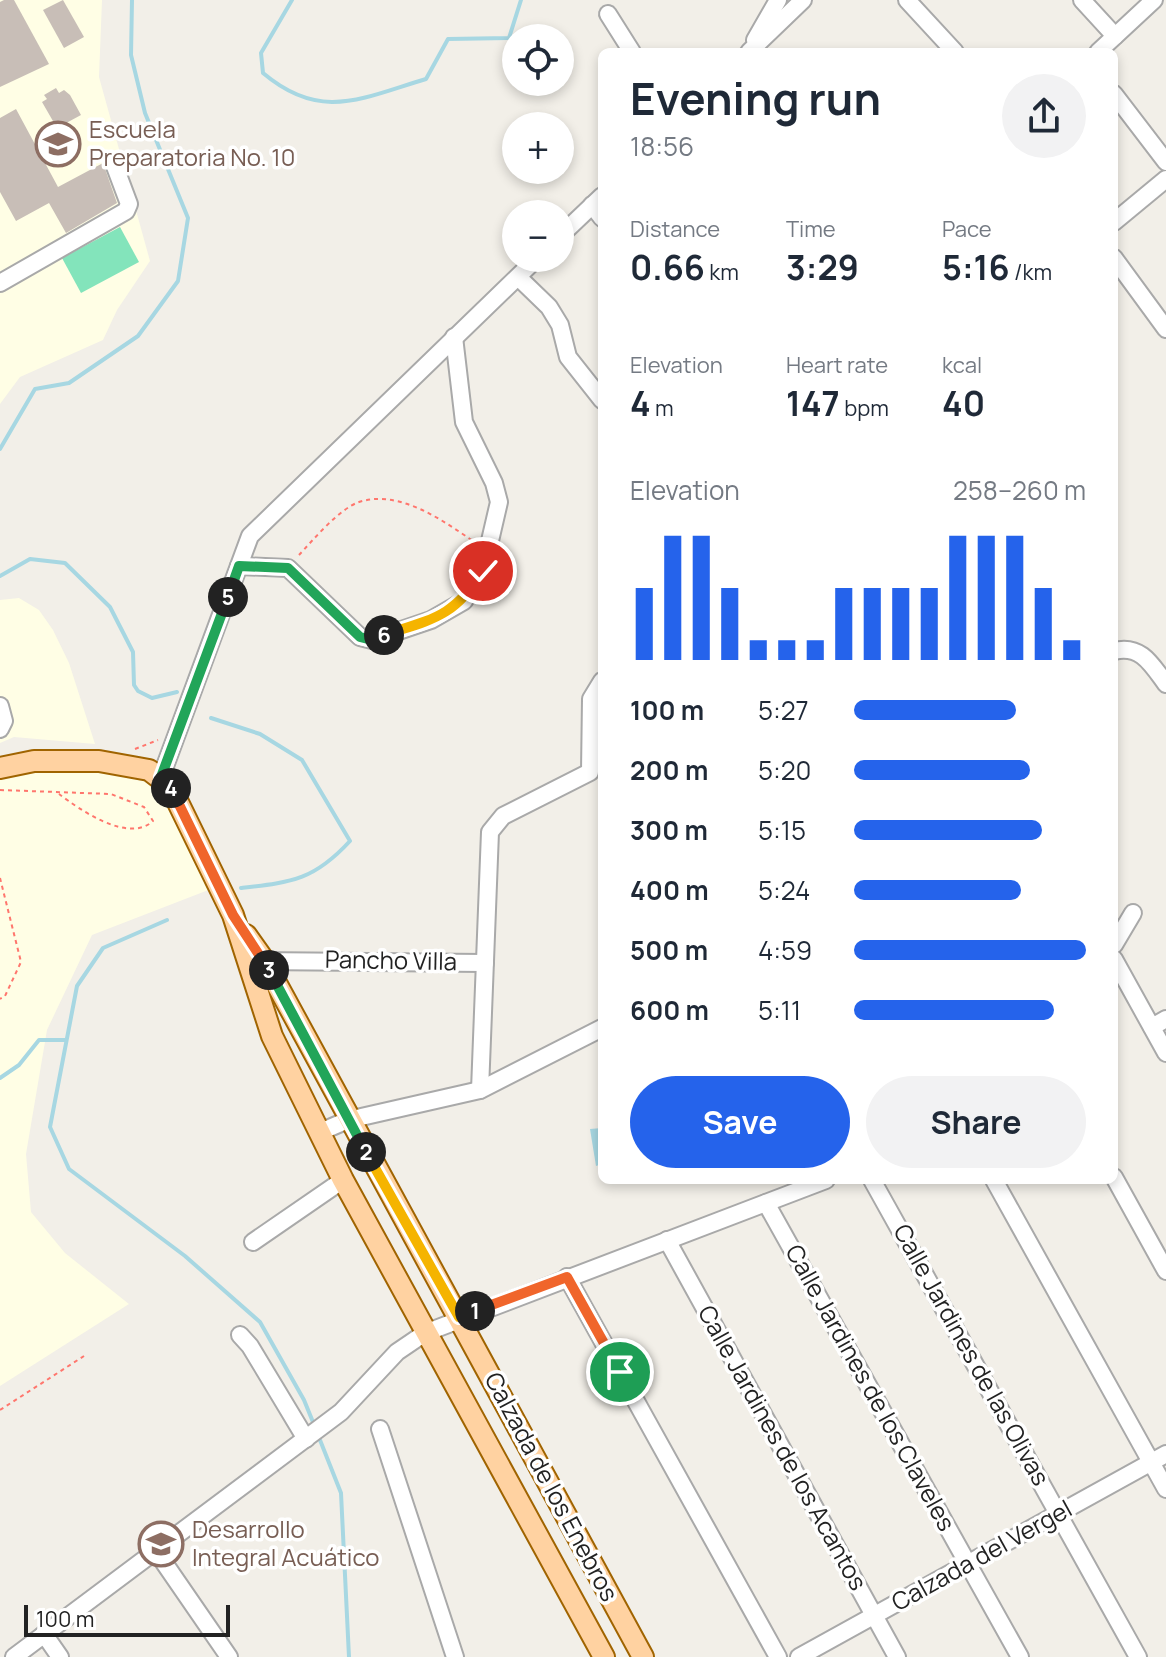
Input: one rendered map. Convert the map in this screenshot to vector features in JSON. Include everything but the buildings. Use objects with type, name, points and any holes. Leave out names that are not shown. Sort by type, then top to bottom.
[{"type":"main road","points":[[0,768],[34,761],[99,761],[132,766],[161,777],[177,797],[256,961]]},
{"type":"main road","name":"Calzada de los Enebros","points":[[256,961],[459,1317],[643,1657]]},
{"type":"main road","name":"Calzada de los Enebros","points":[[256,961],[272,1036],[343,1180],[604,1657]]},
{"type":"street","points":[[750,48],[778,0]]},
{"type":"street","points":[[752,48],[803,0]]},
{"type":"street","points":[[907,0],[951,48]]},
{"type":"street","points":[[1082,0],[1115,36]]},
{"type":"street","points":[[1102,48],[1154,0]]},
{"type":"street","points":[[608,14],[629,48]]},
{"type":"street","points":[[1118,99],[1166,162]]},
{"type":"street","points":[[0,283],[126,211],[129,204],[114,164]]},
{"type":"street","points":[[1118,219],[1166,179]]},
{"type":"street","points":[[574,225],[598,207]]},
{"type":"street","points":[[1118,263],[1166,329]]},
{"type":"street","points":[[161,777],[165,742],[250,536],[523,272]]},
{"type":"street","points":[[518,277],[549,307],[560,325],[568,357],[598,395]]},
{"type":"street","points":[[239,566],[288,568],[360,637],[372,640],[431,620],[464,601],[483,571],[499,502],[494,483],[464,422],[454,337]]},
{"type":"street","points":[[1118,651],[1134,649],[1147,658],[1166,684]]},
{"type":"street","points":[[480,1090],[490,832],[503,816],[590,772],[591,699],[598,688]]},
{"type":"street","points":[[0,706],[4,721],[0,729]]},
{"type":"street","points":[[1118,938],[1133,913]]},
{"type":"street","name":"Pancho Villa","points":[[256,961],[485,963]]},
{"type":"street","points":[[1118,965],[1159,1023],[1166,1053]]},
{"type":"street","points":[[320,1132],[348,1120],[480,1090],[598,1030]]},
{"type":"street","points":[[253,1242],[343,1180]]},
{"type":"street","points":[[14,1657],[330,1420],[397,1352],[425,1333],[459,1317],[816,1184]]},
{"type":"street","name":"Calle Jardines de las Olivas","points":[[874,1184],[1138,1657]]},
{"type":"street","points":[[996,1184],[1159,1458],[1166,1489]]},
{"type":"street","points":[[1118,1184],[1166,1271]]},
{"type":"street","name":"Calle Jardines de los Claveles","points":[[766,1203],[1020,1657]]},
{"type":"street","name":"Calle Jardines de los Acantos","points":[[667,1240],[897,1657]]},
{"type":"street","points":[[567,1277],[778,1657]]},
{"type":"street","points":[[240,1335],[308,1437]]},
{"type":"street","points":[[380,1429],[455,1657]]},
{"type":"street","name":"Calzada del Vergel","points":[[799,1657],[1159,1458]]},
{"type":"street","points":[[156,1551],[229,1657]]},
{"type":"street","points":[[44,1634],[60,1657]]},
{"type":"path","points":[[288,568],[320,531],[359,502],[404,501],[487,551]]},
{"type":"path","points":[[0,790],[111,794],[144,807],[153,821],[138,828],[106,824],[59,794]]},
{"type":"path","points":[[0,878],[21,962],[5,996],[0,999]]},
{"type":"path","points":[[0,1410],[84,1356]]},
{"type":"shaded area","name":"Escuela Preparatoria No. 10","points":[[0,0],[102,0],[99,77],[150,261],[117,310],[103,340],[20,377],[0,404]]},
{"type":"shaded area","points":[[19,598],[39,610],[53,630],[69,663],[95,744],[14,737],[0,743],[0,600]]},
{"type":"shaded area","points":[[11,770],[143,771],[162,790],[211,889],[92,935],[47,1030],[26,1154],[31,1212],[65,1253],[129,1304],[0,1386],[0,773]]},
{"type":"green space","points":[[120,227],[139,262],[81,293],[62,258]]},
{"type":"water","points":[[598,1128],[596,1166],[590,1129]]},
{"type":"waterway","points":[[0,449],[35,389],[69,383],[138,336],[178,281],[188,218],[145,113],[131,55],[132,0]]},
{"type":"waterway","points":[[292,0],[261,53],[263,73],[304,97],[342,102],[426,79],[448,39],[509,38],[521,0]]},
{"type":"waterway","points":[[0,576],[30,559],[65,563],[110,607],[133,652],[134,685],[138,691],[152,698],[177,692]]},
{"type":"waterway","points":[[211,718],[260,734],[302,760],[350,841],[325,864],[302,877],[241,888]]},
{"type":"waterway","points":[[167,920],[103,948],[77,986],[50,1127],[69,1169],[185,1256],[260,1322],[304,1400],[315,1427]]},
{"type":"waterway","points":[[0,1078],[19,1065],[39,1040],[66,1040]]},
{"type":"waterway","points":[[318,1435],[341,1493],[349,1657]]},
{"type":"place","name":"Escuela Preparatoria No. 10","points":[[58,144]]},
{"type":"place","name":"Desarrollo Integral Acuático","points":[[161,1544]]},
{"type":"route","points":[[483,571],[464,601],[431,620],[372,640],[360,637],[288,568],[239,566],[161,777],[177,797],[233,915],[263,959],[348,1120],[459,1317],[567,1277],[620,1372]]}]
